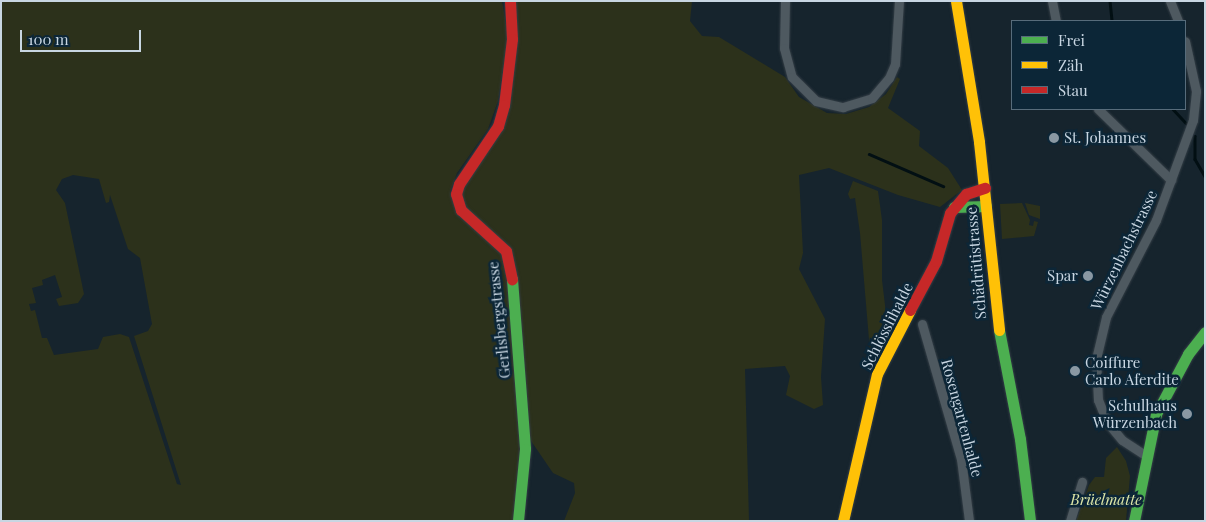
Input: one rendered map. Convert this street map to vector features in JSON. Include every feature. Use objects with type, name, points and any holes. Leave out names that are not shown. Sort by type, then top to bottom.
[{"type":"main road","name":"Gerlisbergstrasse","points":[[510,1],[512,39],[504,105],[498,126],[458,184],[456,194],[461,210],[506,251],[511,266],[525,449],[518,521]]},
{"type":"main road","name":"Schädrütistrasse","points":[[956,1],[969,67],[986,206],[994,302],[1020,438],[1030,521]]},
{"type":"main road","points":[[954,207],[966,194],[984,188]]},
{"type":"main road","points":[[954,207],[986,206]]},
{"type":"main road","name":"Schlösslihalde","points":[[843,521],[877,374],[928,279],[954,207]]},
{"type":"main road","points":[[1134,521],[1145,455],[1156,414],[1169,386],[1205,332]]},
{"type":"street","points":[[785,1],[784,48],[792,76],[816,101],[843,107],[872,98],[890,78],[895,64],[899,1]]},
{"type":"street","points":[[1052,1],[1056,20]]},
{"type":"street","points":[[1170,1],[1178,20]]},
{"type":"street","name":"Würzenbachstrasse","points":[[1145,455],[1122,440],[1107,422],[1098,400],[1096,359],[1106,317],[1156,220],[1195,107],[1196,91],[1186,46]]},
{"type":"street","points":[[1099,110],[1171,180]]},
{"type":"street","name":"Rosengartenhalde","points":[[922,324],[961,459],[969,521]]},
{"type":"street","points":[[1070,521],[1082,482]]},
{"type":"green space","points":[[1,1],[502,1],[508,36],[498,101],[488,129],[457,173],[450,192],[506,259],[523,444],[515,521],[1,521]],"holes":[[[73,175],[99,179],[106,203],[109,202],[110,195],[128,249],[140,258],[152,324],[148,331],[134,336],[181,485],[177,484],[129,337],[120,334],[103,337],[98,349],[54,355],[47,338],[42,338],[35,310],[31,311],[29,304],[36,303],[32,288],[43,285],[42,280],[55,275],[62,297],[56,299],[59,306],[78,303],[84,294],[65,203],[56,190],[62,179]]]},
{"type":"green space","points":[[513,1],[692,1],[690,21],[702,36],[719,37],[785,77],[799,97],[827,113],[846,114],[869,107],[886,94],[897,77],[900,79],[888,108],[920,131],[919,146],[948,168],[962,190],[940,207],[898,195],[829,168],[799,175],[803,253],[799,269],[825,319],[821,377],[823,405],[814,409],[786,395],[790,376],[785,366],[745,369],[749,521],[564,521],[575,493],[574,483],[553,473],[527,435],[515,264],[459,201],[461,184],[506,107]]},
{"type":"green space","points":[[853,181],[878,191],[882,220],[882,280],[888,330],[871,363],[860,233],[855,198],[850,199],[848,194]]},
{"type":"green space","points":[[1022,203],[1030,220],[1029,225],[1033,226],[1034,221],[1038,222],[1034,236],[1002,239],[1000,204]]},
{"type":"green space","points":[[1025,203],[1040,206],[1040,219],[1029,215]]},
{"type":"green space","name":"Brüelmatte","points":[[1117,447],[1126,461],[1130,476],[1126,521],[1076,521],[1089,485],[1095,477],[1104,477],[1106,458]]},
{"type":"waterway","points":[[1110,1],[1112,20]]},
{"type":"waterway","points":[[1174,110],[1186,123]]},
{"type":"waterway","points":[[1195,136],[1195,159],[1205,176]]},
{"type":"waterway","points":[[869,154],[943,186]]},
{"type":"traffic: fast","points":[[954,207],[986,206]]},
{"type":"traffic: fast","points":[[512,279],[525,449],[518,521]]},
{"type":"traffic: fast","points":[[999,330],[1020,439],[1030,521]]},
{"type":"traffic: fast","points":[[1134,521],[1156,414],[1188,354],[1205,332]]},
{"type":"traffic: slow","points":[[956,1],[979,142],[999,330]]},
{"type":"traffic: slow","points":[[843,521],[877,374],[910,310]]},
{"type":"traffic: jam","points":[[510,1],[512,39],[504,105],[498,126],[459,184],[456,194],[461,210],[506,251],[512,279]]},
{"type":"traffic: jam","points":[[910,310],[936,261],[950,213],[966,194],[985,188]]},
{"type":"place","name":"St. Johannes","points":[[1054,138]]},
{"type":"place","name":"Spar","points":[[1088,276]]},
{"type":"place","name":"Coiffure Carlo Aferdite","points":[[1075,371]]},
{"type":"place","name":"Schulhaus Würzenbach","points":[[1187,414]]}]
